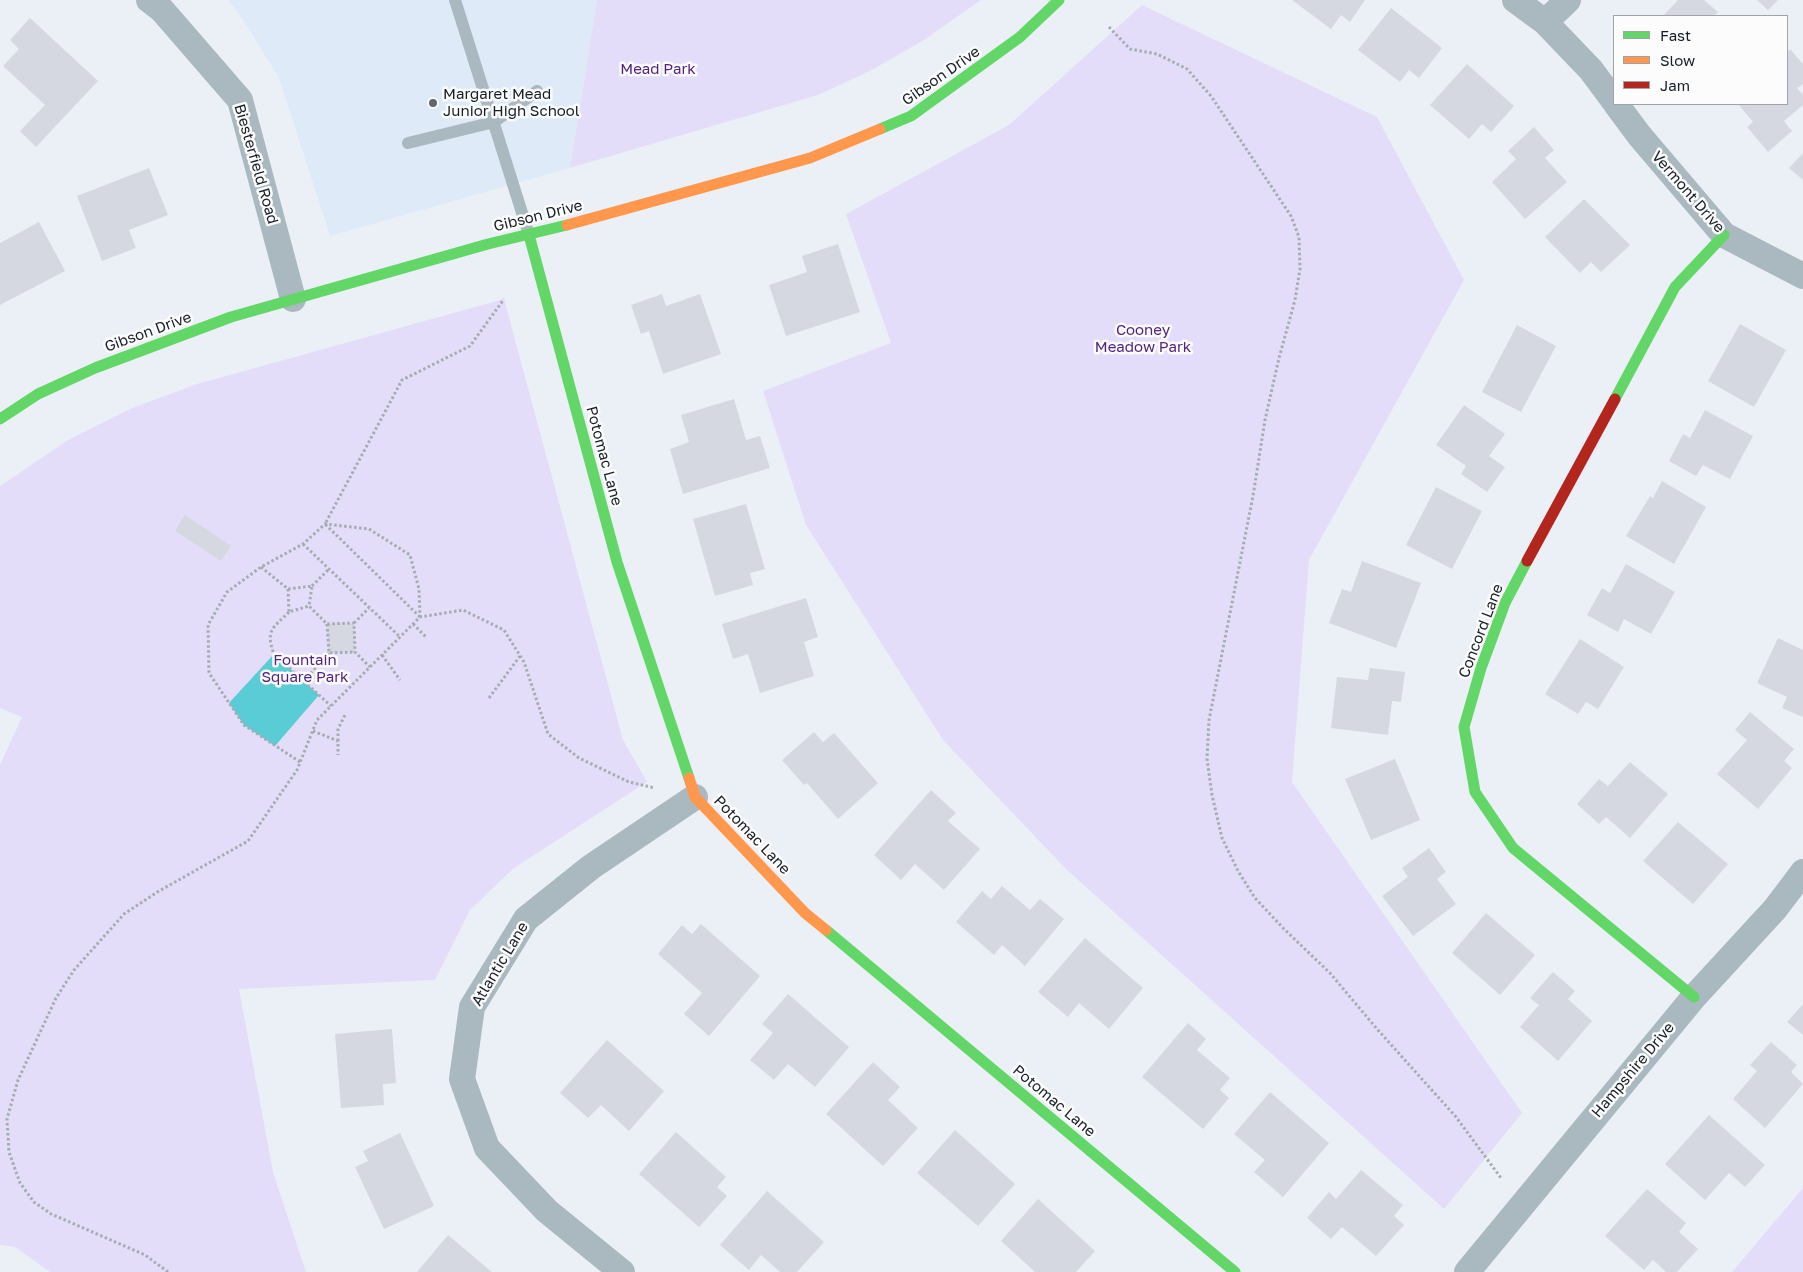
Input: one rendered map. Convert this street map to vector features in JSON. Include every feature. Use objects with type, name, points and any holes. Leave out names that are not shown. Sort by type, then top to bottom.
[{"type":"street","name":"Biesterfield Road","points":[[149,0],[162,10],[240,100],[293,299]]},
{"type":"street","name":"Gibson Drive","points":[[0,419],[38,394],[95,368],[231,318],[488,244],[529,235],[810,158],[911,116],[1020,37],[1059,0]]},
{"type":"street","name":"Vermont Drive","points":[[1515,0],[1546,22],[1591,70],[1613,100]]},
{"type":"street","points":[[1546,22],[1568,0]]},
{"type":"street","name":"Vermont Drive","points":[[1616,105],[1639,136],[1724,235],[1803,276]]},
{"type":"street","name":"Potomac Lane","points":[[529,235],[617,562],[695,797],[805,913],[1235,1272]]},
{"type":"street","name":"Concord Lane","points":[[1694,997],[1513,848],[1475,792],[1464,727],[1481,668],[1505,603],[1675,287],[1724,235]]},
{"type":"street","name":"Atlantic Lane","points":[[622,1272],[547,1211],[487,1148],[462,1079],[472,1007],[526,920],[591,867],[695,797]]},
{"type":"street","name":"Hampshire Drive","points":[[1467,1272],[1694,997],[1775,909],[1803,872]]},
{"type":"lane","points":[[455,0],[529,235]]},
{"type":"lane","points":[[408,143],[494,122],[537,91]]},
{"type":"path","points":[[1109,28],[1130,49],[1157,54],[1187,69],[1211,96],[1254,160],[1291,216],[1299,237],[1300,268],[1265,420],[1253,496],[1209,720],[1207,759],[1212,795],[1222,838],[1238,871],[1255,898],[1330,973],[1456,1117],[1501,1178]]},
{"type":"path","points":[[300,762],[244,725],[208,673],[208,625],[227,592],[261,567],[303,544],[325,524],[402,380],[470,346],[504,299]]},
{"type":"path","points":[[325,524],[420,617]]},
{"type":"path","points":[[325,524],[369,529],[410,555],[419,589],[420,617]]},
{"type":"path","points":[[303,544],[400,637]]},
{"type":"path","points":[[261,567],[288,589],[312,586]]},
{"type":"path","points":[[309,606],[312,586],[329,569]]},
{"type":"path","points":[[288,589],[289,612]]},
{"type":"path","points":[[309,606],[289,612],[271,629],[270,642],[274,654],[331,706]]},
{"type":"path","points":[[304,681],[329,652],[327,624],[309,606]]},
{"type":"path","points":[[327,624],[354,623],[369,608]]},
{"type":"path","points":[[168,1272],[145,1255],[51,1214],[34,1202],[20,1183],[9,1152],[7,1119],[18,1080],[56,998],[74,970],[124,914],[159,891],[248,840],[296,770],[317,720],[420,617],[463,610],[504,630],[524,662],[548,734],[579,758],[629,782],[658,788]]},
{"type":"path","points":[[354,623],[355,652],[370,667]]},
{"type":"path","points":[[413,624],[427,638]]},
{"type":"path","points":[[329,652],[355,652]]},
{"type":"path","points":[[382,655],[400,680]]},
{"type":"path","points":[[489,698],[520,656]]},
{"type":"path","points":[[338,755],[338,729],[345,715]]},
{"type":"path","points":[[313,731],[338,741]]},
{"type":"shaded area","name":"Margaret Mead Junior High School","points":[[228,0],[597,0],[570,168],[330,236],[279,78],[242,18]]},
{"type":"green space","name":"Mead Park","points":[[597,0],[981,0],[924,40],[870,71],[818,95],[570,168]]},
{"type":"green space","name":"Cooney Meadow Park","points":[[1142,5],[1377,117],[1464,280],[1309,560],[1292,782],[1522,1113],[1444,1209],[1066,869],[943,740],[806,525],[763,391],[891,343],[846,214],[1009,125]]},
{"type":"green space","name":"Fountain Square Park","points":[[504,299],[623,740],[647,782],[514,868],[470,910],[435,980],[239,989],[273,1172],[306,1272],[50,1272],[15,1247],[0,1245],[0,765],[22,717],[0,708],[0,486],[68,440],[130,409],[197,384]]},
{"type":"green space","points":[[1803,1188],[1803,1272],[1732,1272]]},
{"type":"water","points":[[274,654],[319,695],[275,746],[244,725],[229,703]]},
{"type":"building","points":[[1292,0],[1365,0],[1350,22],[1341,15],[1331,29]]},
{"type":"building","points":[[1678,0],[1704,0],[1718,12],[1715,15],[1664,15]]},
{"type":"building","points":[[1757,0],[1778,0],[1768,10]]},
{"type":"building","points":[[1391,8],[1442,48],[1419,78],[1409,70],[1400,82],[1358,50]]},
{"type":"building","points":[[30,18],[98,81],[36,147],[20,131],[45,105],[3,66],[19,49],[10,40]]},
{"type":"building","points":[[1790,49],[1803,64],[1803,84],[1797,88],[1803,95],[1803,105],[1784,121],[1792,131],[1768,152],[1747,127],[1753,122],[1739,105],[1788,105],[1788,51]]},
{"type":"building","points":[[1467,64],[1514,106],[1491,132],[1482,124],[1469,139],[1430,105]]},
{"type":"building","points":[[1534,127],[1554,150],[1545,158],[1567,182],[1525,219],[1492,182],[1516,159],[1508,151]]},
{"type":"building","points":[[1803,153],[1803,180],[1789,168]]},
{"type":"building","points":[[149,168],[168,215],[129,230],[136,248],[102,261],[77,196]]},
{"type":"building","points":[[1584,199],[1630,245],[1601,272],[1591,262],[1580,273],[1545,237]]},
{"type":"building","points":[[39,222],[65,271],[0,305],[0,243]]},
{"type":"building","points":[[838,244],[860,312],[786,336],[769,285],[807,272],[802,256]]},
{"type":"building","points":[[662,294],[666,306],[700,294],[721,354],[663,374],[649,331],[641,334],[631,305]]},
{"type":"building","points":[[1740,324],[1786,350],[1754,407],[1708,381]]},
{"type":"building","points":[[1517,325],[1556,346],[1521,412],[1482,392]]},
{"type":"building","points":[[734,399],[746,440],[760,436],[770,468],[683,494],[670,449],[689,442],[681,415]]},
{"type":"building","points":[[1464,405],[1505,434],[1489,456],[1505,467],[1487,492],[1461,474],[1466,466],[1436,445]]},
{"type":"building","points":[[1705,410],[1753,436],[1730,479],[1703,465],[1696,476],[1669,461],[1683,434],[1690,438]]},
{"type":"building","points":[[1662,481],[1706,507],[1674,564],[1626,536],[1650,496],[1653,498]]},
{"type":"building","points":[[1436,487],[1482,511],[1452,569],[1406,545]]},
{"type":"building","points":[[746,504],[765,569],[750,573],[753,585],[715,596],[693,519]]},
{"type":"building","points":[[185,515],[231,546],[221,561],[175,531]]},
{"type":"building","points":[[1362,561],[1421,583],[1396,648],[1329,623],[1342,589],[1351,592]]},
{"type":"building","points":[[1626,564],[1675,592],[1651,634],[1624,619],[1618,632],[1587,615],[1602,588],[1610,593]]},
{"type":"building","points":[[806,598],[818,637],[804,642],[814,676],[760,693],[748,654],[733,659],[722,624]]},
{"type":"building","points":[[354,623],[355,652],[329,653],[327,624]]},
{"type":"building","points":[[1778,638],[1803,650],[1803,717],[1782,708],[1787,697],[1757,683]]},
{"type":"building","points":[[1580,639],[1624,667],[1598,709],[1586,702],[1578,714],[1545,694]]},
{"type":"building","points":[[1370,668],[1405,672],[1401,702],[1392,701],[1388,735],[1331,728],[1337,677],[1368,680]]},
{"type":"building","points":[[1750,712],[1794,749],[1784,761],[1792,768],[1758,809],[1717,774],[1747,740],[1735,730]]},
{"type":"building","points":[[814,732],[823,742],[834,733],[878,783],[838,819],[807,783],[804,785],[782,760]]},
{"type":"building","points":[[1395,759],[1420,820],[1371,840],[1345,779]]},
{"type":"building","points":[[1630,762],[1668,794],[1630,838],[1606,817],[1599,824],[1577,804],[1599,779],[1608,786]]},
{"type":"building","points":[[931,790],[956,813],[948,821],[980,849],[944,890],[915,864],[901,880],[874,855]]},
{"type":"building","points":[[1678,822],[1728,864],[1693,904],[1643,861]]},
{"type":"building","points":[[1429,848],[1446,872],[1437,879],[1456,904],[1413,936],[1382,896],[1408,877],[1402,868]]},
{"type":"building","points":[[1002,886],[1030,910],[1040,899],[1064,919],[1025,966],[1002,945],[994,955],[956,922],[982,891],[991,899]]},
{"type":"building","points":[[1486,913],[1535,955],[1500,995],[1452,953]]},
{"type":"building","points":[[701,924],[760,976],[709,1036],[684,1014],[702,993],[658,954],[682,925],[692,934]]},
{"type":"building","points":[[1085,938],[1143,988],[1109,1029],[1079,1003],[1068,1017],[1038,992]]},
{"type":"building","points":[[1553,972],[1575,991],[1568,999],[1592,1021],[1558,1061],[1520,1027],[1539,1005],[1530,998]]},
{"type":"building","points":[[788,994],[849,1047],[815,1087],[788,1064],[774,1080],[750,1060],[773,1033],[762,1024]]},
{"type":"building","points":[[1803,1004],[1803,1035],[1787,1022]]},
{"type":"building","points":[[1188,1023],[1206,1039],[1197,1050],[1230,1078],[1220,1090],[1229,1098],[1203,1129],[1142,1077]]},
{"type":"building","points":[[392,1029],[396,1083],[383,1084],[384,1105],[341,1108],[335,1034]]},
{"type":"building","points":[[607,1040],[664,1091],[629,1131],[601,1105],[588,1118],[560,1093]]},
{"type":"building","points":[[1771,1042],[1797,1065],[1791,1072],[1803,1084],[1765,1128],[1733,1099],[1757,1071],[1750,1065]]},
{"type":"building","points":[[873,1062],[900,1087],[888,1100],[918,1128],[883,1166],[826,1114]]},
{"type":"building","points":[[1270,1092],[1329,1143],[1283,1197],[1254,1172],[1265,1160],[1234,1134]]},
{"type":"building","points":[[1709,1115],[1765,1165],[1745,1187],[1729,1173],[1705,1200],[1665,1164]]},
{"type":"building","points":[[955,1130],[1015,1184],[978,1226],[917,1173]]},
{"type":"building","points":[[676,1132],[726,1177],[717,1187],[727,1196],[699,1227],[639,1174]]},
{"type":"building","points":[[400,1133],[434,1206],[384,1229],[355,1167],[368,1161],[363,1151]]},
{"type":"building","points":[[1361,1170],[1403,1205],[1394,1216],[1404,1225],[1376,1256],[1342,1227],[1331,1239],[1307,1218],[1329,1192],[1336,1199]]},
{"type":"building","points":[[1647,1189],[1686,1223],[1679,1232],[1698,1249],[1677,1272],[1666,1272],[1653,1260],[1644,1270],[1605,1236]]},
{"type":"building","points":[[767,1191],[824,1242],[797,1272],[780,1272],[761,1255],[749,1270],[720,1245]]},
{"type":"building","points":[[1038,1199],[1095,1251],[1076,1272],[1035,1272],[1001,1241]]},
{"type":"building","points":[[448,1235],[492,1272],[417,1272]]},
{"type":"traffic: fast","points":[[880,129],[911,116],[1020,37],[1059,0]]},
{"type":"traffic: fast","points":[[0,419],[38,394],[95,368],[231,317],[488,244],[567,225]]},
{"type":"traffic: fast","points":[[529,235],[617,562],[689,778]]},
{"type":"traffic: fast","points":[[1615,399],[1675,287],[1724,235]]},
{"type":"traffic: fast","points":[[1527,561],[1505,603],[1481,668],[1464,727],[1475,792],[1513,848],[1694,997]]},
{"type":"traffic: fast","points":[[826,930],[1235,1272]]},
{"type":"traffic: slow","points":[[567,225],[810,158],[880,129]]},
{"type":"traffic: slow","points":[[689,778],[695,797],[805,913],[826,930]]},
{"type":"traffic: jam","points":[[1527,561],[1615,399]]},
{"type":"place","name":"Margaret Mead Junior High School","points":[[433,103]]}]
